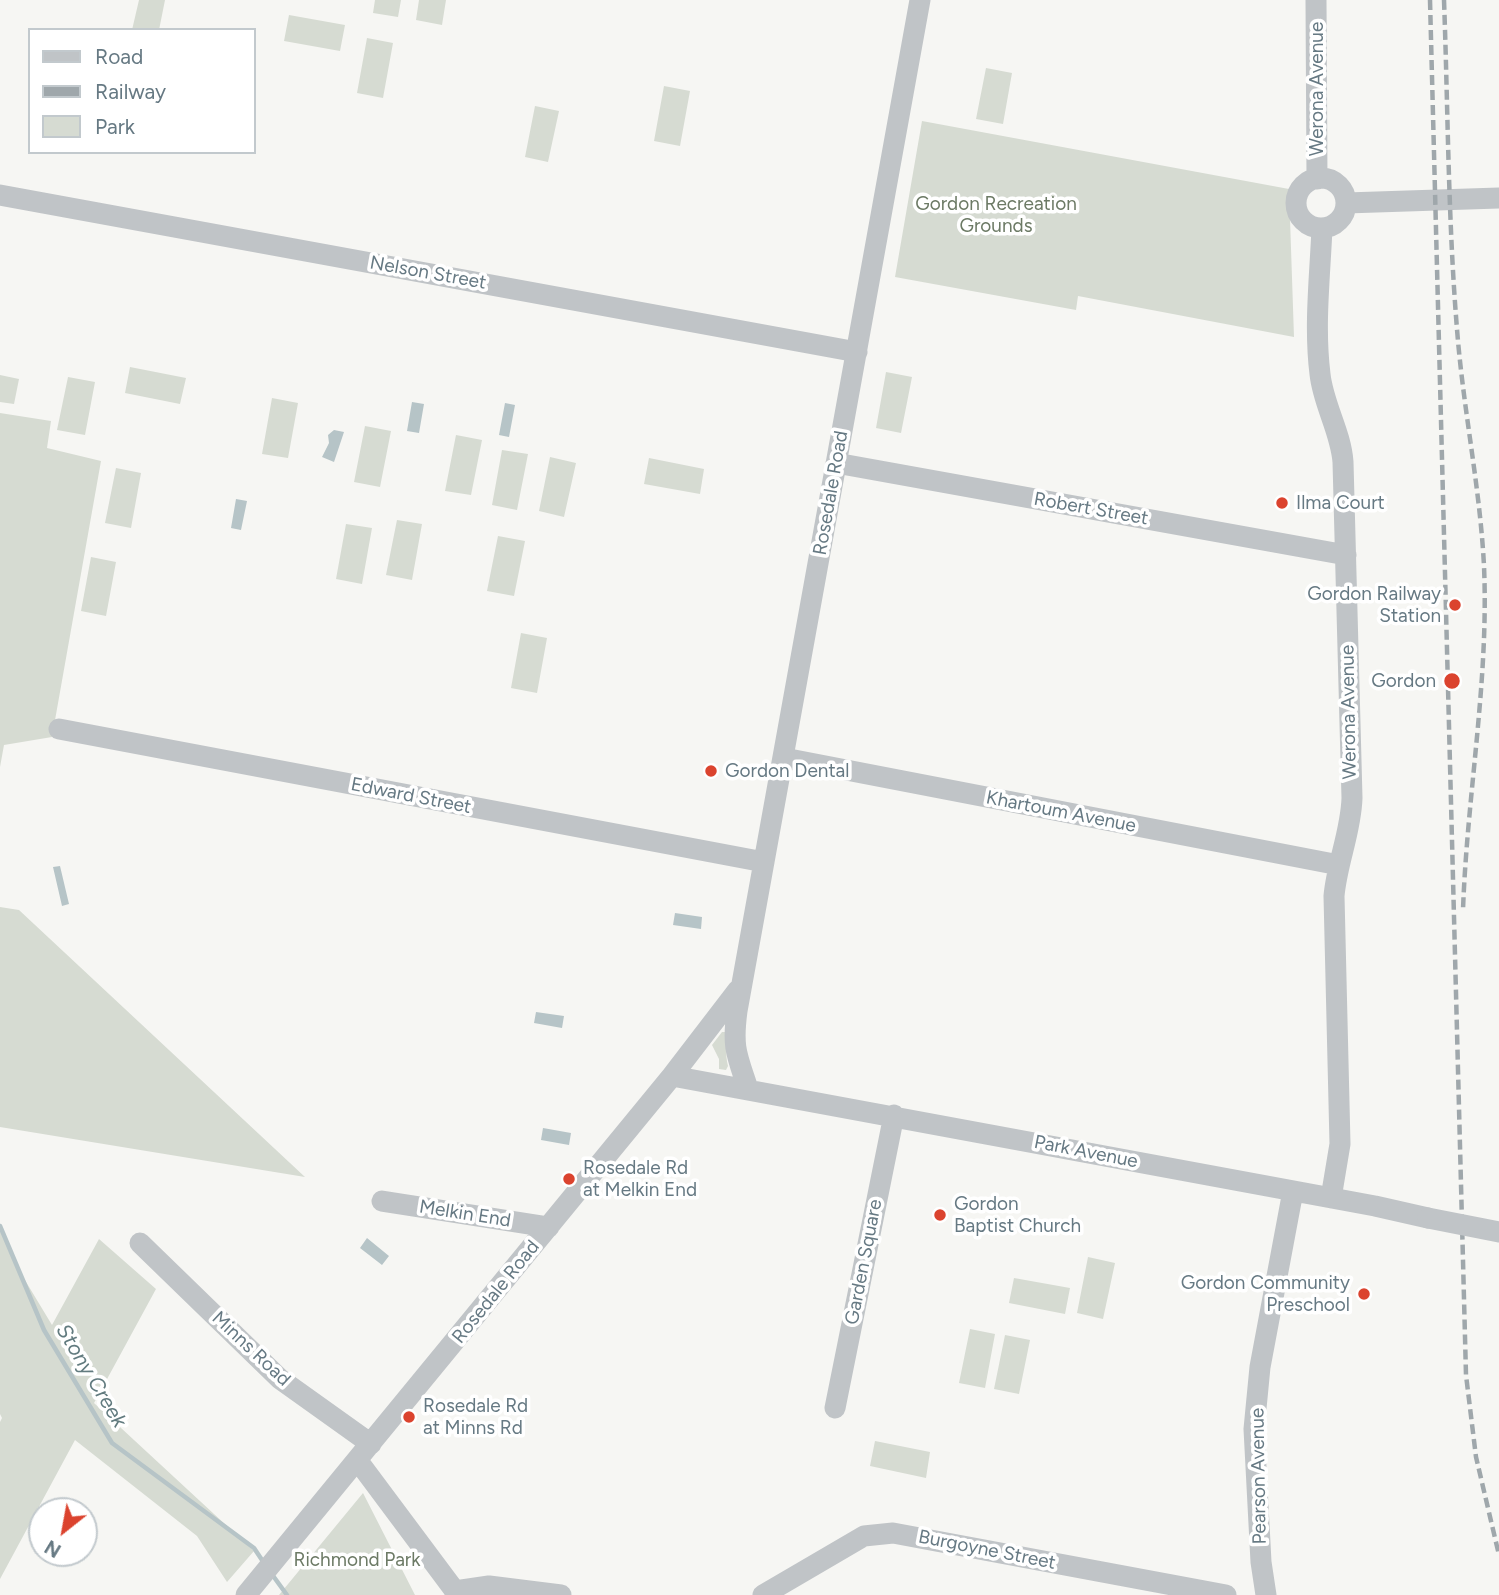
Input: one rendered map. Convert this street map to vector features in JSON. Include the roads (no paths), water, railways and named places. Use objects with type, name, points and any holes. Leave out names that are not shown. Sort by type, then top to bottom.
[{"type":"street","name":"Rosedale Road","points":[[748,1089],[736,1060],[735,1023],[920,0]]},
{"type":"street","name":"Werona Avenue","points":[[1316,0],[1317,178]]},
{"type":"street","points":[[1317,178],[1336,183],[1342,190],[1346,204],[1340,219],[1322,228],[1307,223],[1301,217],[1297,205],[1300,190],[1317,178]]},
{"type":"street","name":"Nelson Street","points":[[0,195],[857,352]]},
{"type":"street","points":[[1346,204],[1499,198]]},
{"type":"street","name":"Werona Avenue","points":[[1322,228],[1320,373],[1327,410],[1342,450],[1351,816],[1334,896],[1340,1144],[1331,1198]]},
{"type":"street","name":"Robert Street","points":[[836,463],[1346,555]]},
{"type":"street","name":"Edward Street","points":[[59,729],[764,863]]},
{"type":"street","name":"Khartoum Avenue","points":[[784,758],[1339,865]]},
{"type":"street","name":"Rosedale Road","points":[[246,1595],[672,1076],[742,985]]},
{"type":"street","name":"Park Avenue","points":[[672,1076],[894,1115],[1499,1232]]},
{"type":"street","name":"Garden Square","points":[[835,1408],[894,1115]]},
{"type":"street","name":"Pearson Avenue","points":[[1266,1595],[1261,1562],[1254,1429],[1260,1367],[1293,1191]]},
{"type":"street","name":"Melkin End","points":[[382,1201],[549,1227]]},
{"type":"street","name":"Minns Road","points":[[140,1243],[280,1379],[364,1453],[455,1593]]},
{"type":"street","name":"Burgoyne Street","points":[[763,1595],[864,1536],[893,1533],[1226,1595]]},
{"type":"street","points":[[455,1593],[489,1586],[561,1595]]},
{"type":"waterway","name":"Stony Creek","points":[[0,1226],[44,1330],[112,1443],[254,1548],[264,1563]]},
{"type":"waterway","name":"Stony Creek","points":[[271,1573],[287,1595]]},
{"type":"railway","points":[[1430,0],[1466,1375],[1476,1457],[1499,1555]]},
{"type":"railway","points":[[1444,0],[1454,288],[1479,507],[1485,609],[1481,695],[1463,910]]},
{"type":"place","name":"Ilma Court","points":[[1282,503]]},
{"type":"place","name":"Gordon Railway Station","points":[[1455,605]]},
{"type":"place","name":"Gordon","points":[[1452,681]]},
{"type":"place","name":"Gordon Dental","points":[[711,771]]},
{"type":"place","name":"Rosedale Rd at Melkin End","points":[[569,1179]]},
{"type":"place","name":"Gordon Baptist Church","points":[[940,1215]]},
{"type":"place","name":"Gordon Community Preschool","points":[[1364,1294]]},
{"type":"place","name":"Rosedale Rd at Minns Rd","points":[[409,1417]]},
{"type":"park label","name":"Gordon Recreation Grounds","points":[[996,215]]},
{"type":"park label","name":"Richmond Park","points":[[357,1560]]}]
